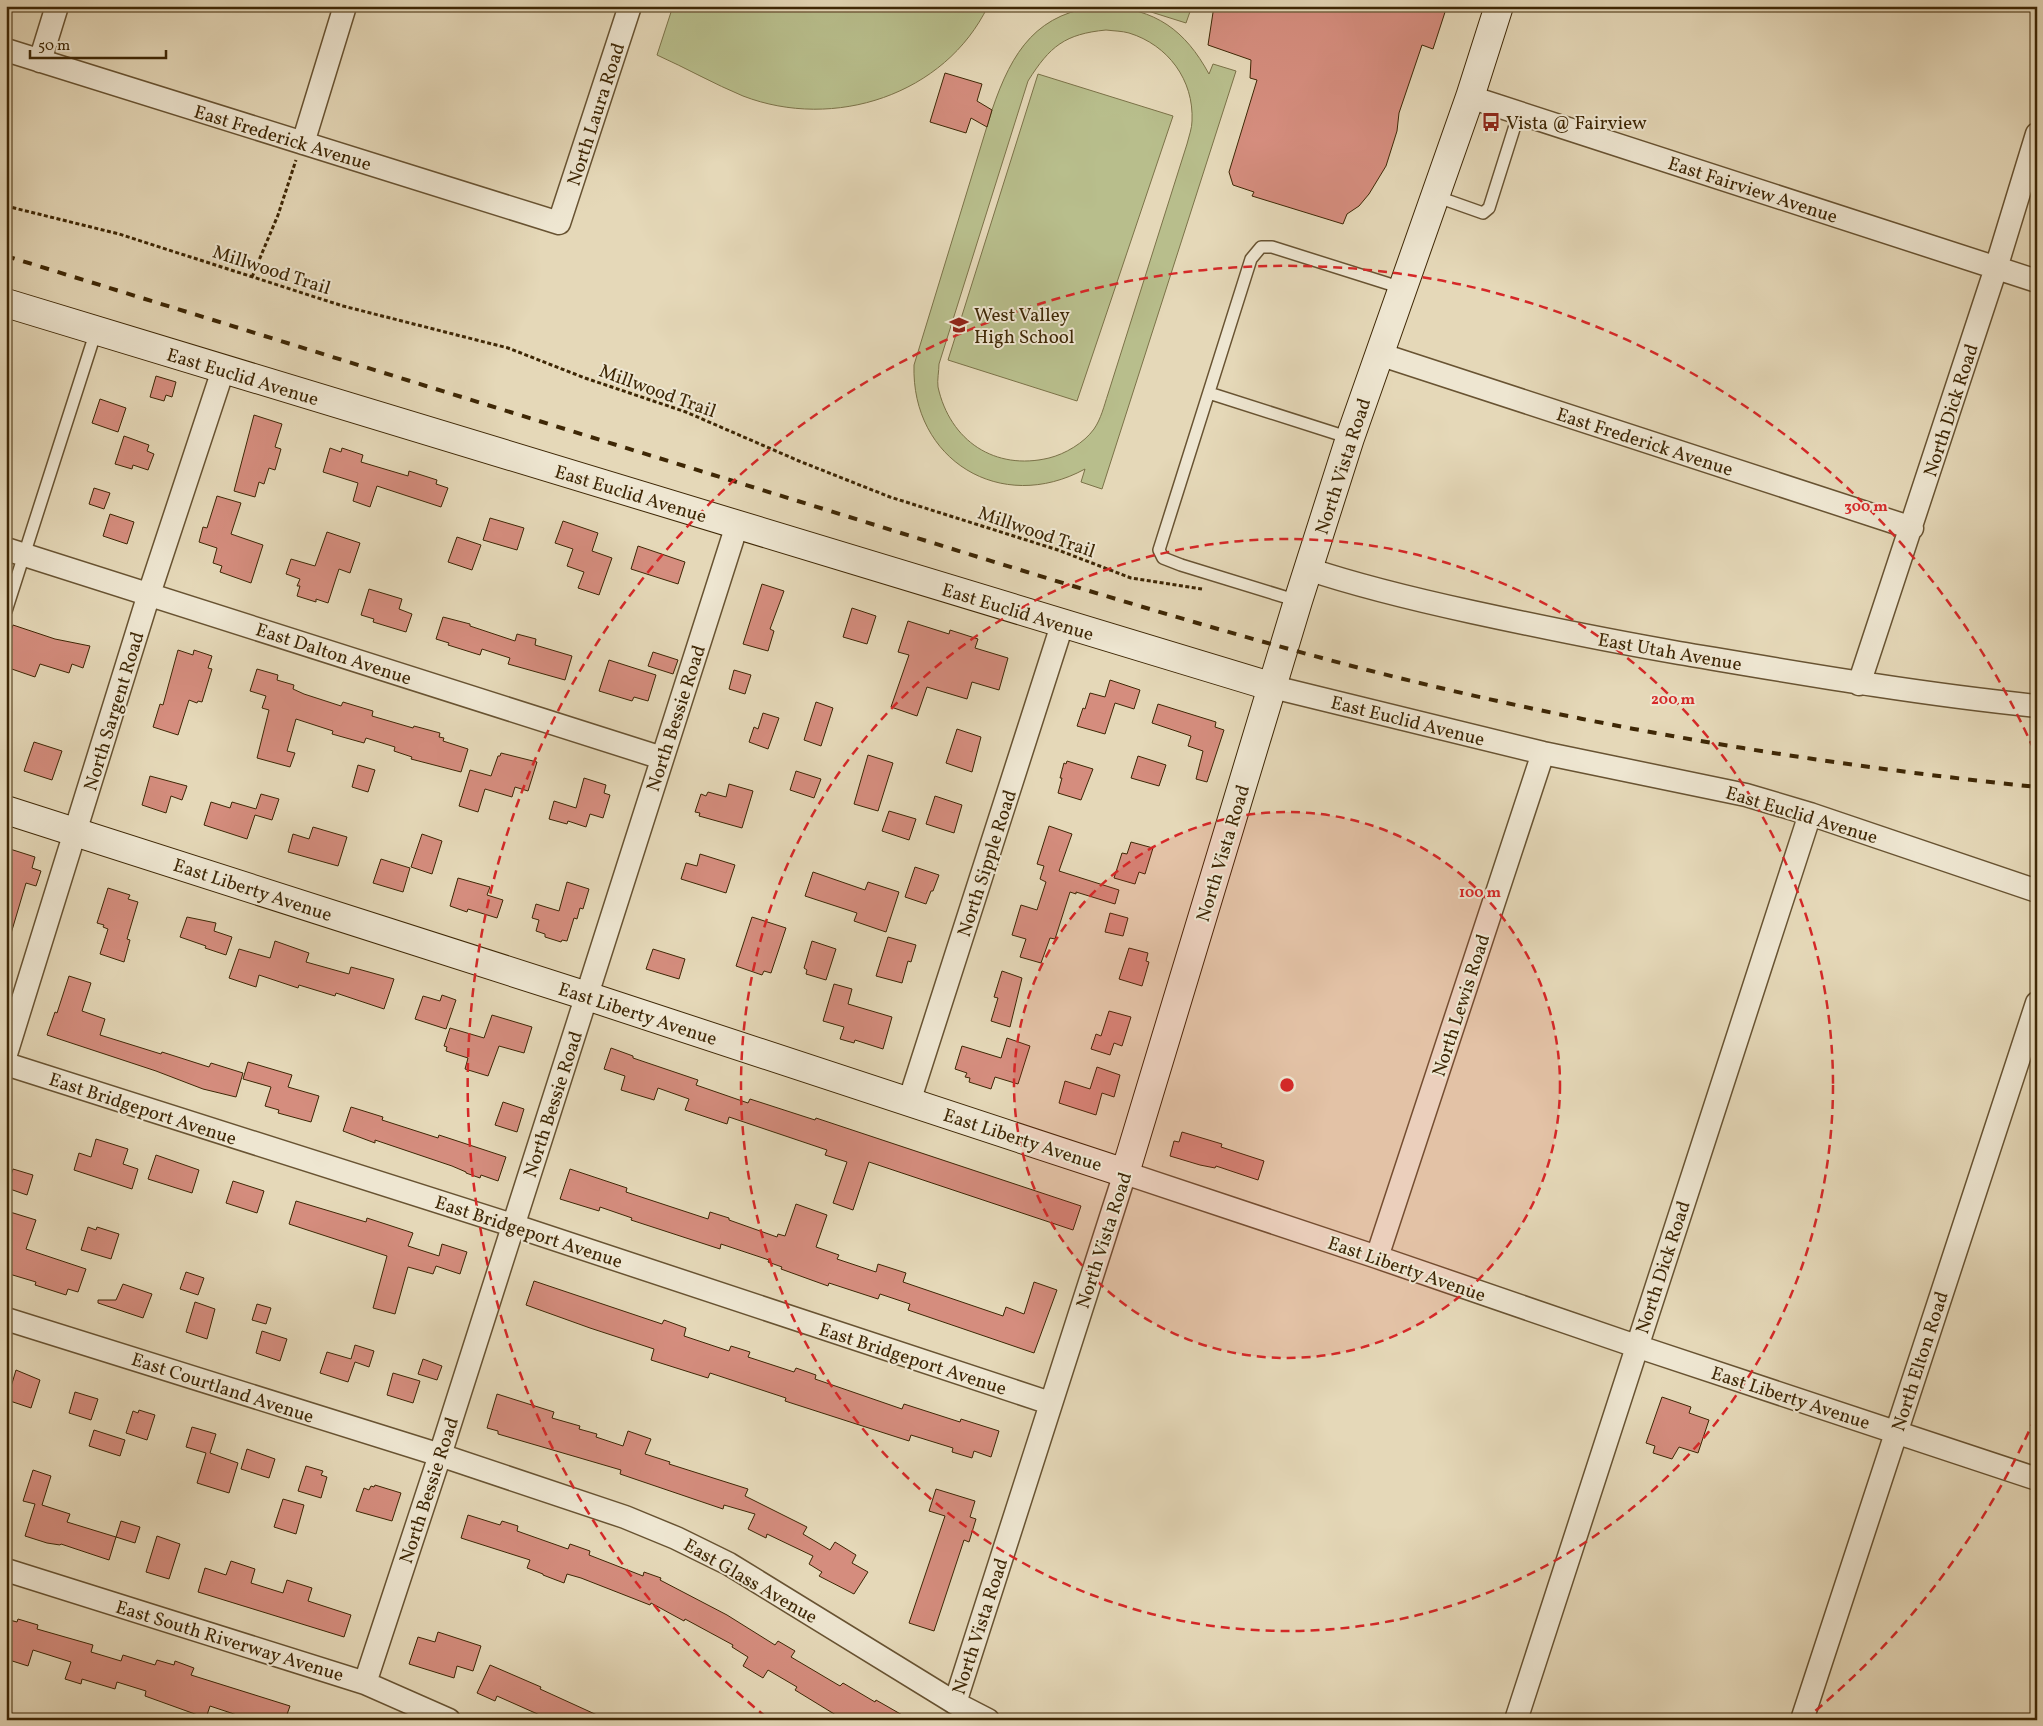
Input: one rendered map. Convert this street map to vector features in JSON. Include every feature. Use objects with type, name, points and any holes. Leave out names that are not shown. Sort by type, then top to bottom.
[{"type":"street","points":[[40,61],[57,6]]},
{"type":"street","points":[[302,143],[345,6]]},
{"type":"street","name":"North Laura Road","points":[[559,222],[630,6]]},
{"type":"street","name":"North Vista Road","points":[[955,1703],[1125,1173],[1298,601],[1350,438],[1470,97],[1499,6]]},
{"type":"street","name":"East Frederick Avenue","points":[[6,50],[559,222]]},
{"type":"street","name":"East Fairview Avenue","points":[[1470,97],[2037,281]]},
{"type":"street","name":"North Dick Road","points":[[1859,684],[1912,528],[2037,134]]},
{"type":"street","name":"East Euclid Avenue","points":[[6,303],[1062,625],[1273,687],[1543,752],[1712,786],[1810,814],[2037,891]]},
{"type":"street","name":"East Frederick Avenue","points":[[1379,354],[1912,528]]},
{"type":"street","name":"North Sargent Road","points":[[6,1054],[149,594],[223,370]]},
{"type":"street","name":"North Bessie Road","points":[[365,1683],[440,1455],[737,525]]},
{"type":"street","name":"East Dalton Avenue","points":[[15,552],[662,758]]},
{"type":"street","name":"East Utah Avenue","points":[[1308,570],[1416,599],[1586,637],[1859,684],[2037,706]]},
{"type":"street","name":"North Sipple Road","points":[[909,1102],[1062,625]]},
{"type":"street","name":"North Lewis Road","points":[[1377,1257],[1543,752]]},
{"type":"street","name":"East Liberty Avenue","points":[[6,810],[587,996],[1125,1173],[2037,1479]]},
{"type":"street","name":"North Dick Road","points":[[1516,1720],[1810,814]]},
{"type":"street","name":"North Elton Road","points":[[1802,1720],[1895,1431],[2037,1003]]},
{"type":"street","name":"East Bridgeport Avenue","points":[[6,1064],[512,1225],[1050,1403]]},
{"type":"street","name":"East Courtland Avenue","points":[[6,1318],[440,1455]]},
{"type":"street","name":"East Glass Avenue","points":[[440,1455],[624,1517],[676,1538],[729,1564],[955,1703],[988,1720]]},
{"type":"street","name":"East South Riverway Avenue","points":[[6,1570],[365,1683],[449,1720]]},
{"type":"lane","points":[[1434,196],[1483,213],[1489,208],[1519,113]]},
{"type":"lane","points":[[1298,601],[1181,566],[1163,558],[1159,550],[1251,259],[1261,247],[1272,247],[1402,288]]},
{"type":"lane","points":[[6,611],[15,552],[96,331]]},
{"type":"lane","points":[[1208,393],[1350,438]]},
{"type":"path","points":[[252,277],[278,215],[302,143]]},
{"type":"path","name":"Millwood Trail","points":[[6,206],[119,234],[366,312],[517,351],[577,375],[686,412],[799,461],[890,497],[1058,550],[1140,580],[1207,590]]},
{"type":"green space","points":[[673,6],[988,6],[969,37],[944,63],[916,83],[884,98],[849,106],[814,109],[778,106],[743,96],[657,55]]},
{"type":"green space","points":[[1104,6],[1122,8],[1154,17],[1179,34],[1190,45],[1209,74],[1213,64],[1236,71],[1102,489],[1081,482],[1085,469],[1053,482],[1022,486],[993,481],[967,470],[945,452],[928,428],[917,399],[914,365],[1000,89],[1019,52],[1030,38],[1044,26],[1061,16],[1081,9]],"holes":[[[1106,30],[1126,32],[1156,46],[1167,55],[1183,78],[1188,92],[1191,106],[1191,129],[1104,408],[1096,425],[1085,439],[1061,454],[1029,461],[1011,460],[978,448],[964,437],[953,423],[944,406],[938,387],[939,364],[1028,81],[1044,59],[1060,44],[1080,35]]]},
{"type":"green space","points":[[1132,6],[1192,6],[1186,23]]},
{"type":"green space","points":[[1038,74],[1173,116],[1077,401],[948,360]]},
{"type":"building","points":[[1214,6],[1447,6],[1433,49],[1422,45],[1399,113],[1397,131],[1386,166],[1369,194],[1359,206],[1347,214],[1343,224],[1252,196],[1254,192],[1233,185],[1229,172],[1257,80],[1250,78],[1251,60],[1208,45]]},
{"type":"building","points":[[945,73],[982,84],[977,101],[992,110],[987,127],[971,118],[966,133],[930,122]]},
{"type":"building","points":[[156,376],[176,382],[172,397],[166,395],[164,401],[150,397]]},
{"type":"building","points":[[100,399],[126,408],[118,432],[92,423]]},
{"type":"building","points":[[254,415],[282,424],[275,447],[281,449],[275,470],[269,468],[264,484],[259,482],[255,497],[234,491]]},
{"type":"building","points":[[124,436],[149,445],[147,451],[154,454],[148,470],[133,465],[132,469],[115,464]]},
{"type":"building","points":[[330,448],[341,452],[342,448],[363,455],[361,462],[408,476],[409,471],[437,480],[436,484],[448,488],[441,507],[377,486],[370,507],[353,501],[358,483],[323,472]]},
{"type":"building","points":[[94,488],[110,493],[104,509],[89,504]]},
{"type":"building","points":[[217,496],[241,503],[231,534],[263,545],[251,583],[220,572],[222,566],[213,563],[217,548],[199,542],[203,527],[207,528]]},
{"type":"building","points":[[110,514],[134,522],[127,544],[103,536]]},
{"type":"building","points":[[490,518],[524,528],[517,550],[483,540]]},
{"type":"building","points":[[563,521],[598,533],[592,551],[612,558],[599,595],[578,588],[584,572],[567,566],[573,549],[555,543]]},
{"type":"building","points":[[327,532],[360,543],[350,573],[339,569],[328,603],[316,599],[316,602],[297,596],[300,586],[297,586],[300,579],[286,574],[291,559],[315,566]]},
{"type":"building","points":[[457,537],[481,545],[472,570],[448,562]]},
{"type":"building","points":[[638,546],[685,562],[678,584],[631,569]]},
{"type":"building","points":[[762,584],[784,591],[770,629],[774,631],[768,651],[743,644]]},
{"type":"building","points":[[369,589],[402,599],[399,609],[412,614],[406,632],[373,622],[374,619],[361,615]]},
{"type":"building","points":[[852,608],[876,616],[867,644],[843,637]]},
{"type":"building","points":[[443,617],[470,624],[470,626],[515,641],[517,634],[536,639],[535,645],[572,656],[565,680],[508,664],[510,658],[482,649],[480,655],[448,645],[449,643],[436,639]]},
{"type":"building","points":[[908,621],[949,634],[950,630],[978,639],[975,648],[1008,658],[999,690],[972,682],[967,699],[927,687],[917,716],[891,707],[909,655],[898,652]]},
{"type":"building","points":[[13,625],[55,639],[90,646],[83,668],[72,664],[69,673],[40,664],[35,677],[6,667],[6,646]]},
{"type":"building","points":[[178,650],[193,655],[194,650],[212,656],[208,668],[212,669],[202,702],[198,701],[197,703],[189,700],[178,735],[153,727],[160,704],[163,705]]},
{"type":"building","points":[[653,652],[678,660],[673,674],[648,666]]},
{"type":"building","points":[[609,660],[656,675],[648,701],[634,697],[632,701],[599,691]]},
{"type":"building","points":[[257,669],[278,675],[277,680],[294,685],[293,689],[304,694],[341,706],[343,702],[373,711],[372,716],[413,728],[414,726],[440,733],[439,737],[444,738],[443,741],[468,749],[461,772],[411,759],[412,757],[394,751],[395,747],[366,738],[364,743],[332,734],[333,731],[296,719],[287,751],[295,753],[290,767],[257,758],[269,710],[262,708],[266,696],[250,691]]},
{"type":"building","points":[[734,670],[751,675],[745,694],[729,689]]},
{"type":"building","points":[[1110,680],[1140,690],[1134,709],[1115,703],[1105,734],[1077,726],[1090,693],[1105,697]]},
{"type":"building","points":[[816,702],[833,708],[821,746],[804,740]]},
{"type":"building","points":[[1158,704],[1216,722],[1215,727],[1224,730],[1207,782],[1196,779],[1203,751],[1188,746],[1191,736],[1152,723]]},
{"type":"building","points":[[763,713],[779,718],[768,749],[749,742],[754,727],[758,729]]},
{"type":"building","points":[[957,729],[981,737],[972,772],[946,763]]},
{"type":"building","points":[[34,742],[62,751],[52,780],[24,771]]},
{"type":"building","points":[[501,753],[537,762],[528,791],[515,787],[512,797],[485,789],[478,812],[459,806],[470,770],[491,776],[498,756]]},
{"type":"building","points":[[868,755],[893,763],[878,811],[854,804]]},
{"type":"building","points":[[1138,756],[1166,765],[1159,786],[1131,778]]},
{"type":"building","points":[[1067,761],[1093,769],[1081,800],[1058,793],[1064,763],[1066,764]]},
{"type":"building","points":[[358,765],[375,770],[368,792],[352,787]]},
{"type":"building","points":[[796,771],[821,779],[814,798],[790,790]]},
{"type":"building","points":[[150,776],[187,786],[182,800],[171,796],[166,813],[142,805]]},
{"type":"building","points":[[584,778],[606,785],[604,793],[610,795],[603,818],[590,814],[586,827],[568,821],[567,824],[549,819],[554,801],[576,808]]},
{"type":"building","points":[[729,784],[753,791],[742,828],[699,816],[700,813],[695,812],[701,794],[706,796],[708,792],[726,797]]},
{"type":"building","points":[[261,794],[279,799],[272,820],[255,815],[247,839],[204,825],[211,802],[230,808],[232,802],[256,809]]},
{"type":"building","points":[[935,796],[962,805],[954,833],[926,824]]},
{"type":"building","points":[[889,811],[916,819],[909,840],[882,831]]},
{"type":"building","points":[[1049,826],[1072,834],[1059,871],[1119,890],[1115,904],[1076,892],[1076,894],[1070,892],[1055,939],[1050,938],[1041,963],[1020,957],[1026,939],[1012,935],[1021,905],[1037,910],[1046,882],[1040,879],[1044,866],[1037,864]]},
{"type":"building","points":[[313,827],[347,837],[338,866],[288,852],[293,834],[309,839]]},
{"type":"building","points":[[422,834],[442,841],[432,874],[411,867]]},
{"type":"building","points":[[1131,842],[1153,848],[1145,874],[1139,872],[1135,884],[1114,878],[1122,853],[1127,854]]},
{"type":"building","points":[[10,849],[35,857],[32,868],[41,871],[36,886],[26,883],[10,937],[6,937],[6,860]]},
{"type":"building","points":[[700,854],[735,865],[726,893],[681,879],[686,863],[697,866]]},
{"type":"building","points":[[381,859],[410,868],[403,892],[373,883]]},
{"type":"building","points":[[915,867],[939,875],[926,904],[905,897]]},
{"type":"building","points":[[813,872],[865,890],[868,882],[899,892],[886,932],[854,921],[857,913],[805,896]]},
{"type":"building","points":[[458,878],[490,887],[487,895],[503,900],[497,918],[468,909],[467,912],[450,906]]},
{"type":"building","points":[[567,882],[589,889],[583,909],[580,908],[577,919],[574,918],[567,941],[562,940],[561,942],[545,937],[545,934],[536,931],[539,920],[532,918],[536,904],[559,911]]},
{"type":"building","points":[[108,888],[130,895],[128,899],[138,902],[127,939],[130,940],[124,962],[100,954],[108,929],[103,927],[104,925],[97,923]]},
{"type":"building","points":[[1110,913],[1128,918],[1123,936],[1105,932]]},
{"type":"building","points":[[187,917],[216,923],[214,931],[232,937],[226,955],[180,937]]},
{"type":"building","points":[[752,917],[786,928],[771,973],[764,971],[762,975],[736,966]]},
{"type":"building","points":[[888,937],[916,945],[911,962],[908,961],[902,983],[876,976]]},
{"type":"building","points":[[275,941],[309,953],[306,962],[349,974],[351,967],[394,979],[384,1009],[336,993],[335,996],[299,985],[298,988],[259,975],[256,987],[229,978],[239,949],[270,958]]},
{"type":"building","points":[[812,941],[836,949],[826,980],[806,974],[807,970],[804,968]]},
{"type":"building","points":[[1129,948],[1148,953],[1146,961],[1149,962],[1142,986],[1119,979]]},
{"type":"building","points":[[653,949],[685,959],[679,979],[646,969]]},
{"type":"building","points":[[1002,971],[1022,978],[1010,1027],[991,1021],[998,998],[994,997]]},
{"type":"building","points":[[69,976],[91,983],[82,1011],[105,1019],[100,1035],[209,1067],[211,1063],[243,1073],[236,1097],[203,1089],[156,1071],[47,1035],[55,1012],[57,1013]]},
{"type":"building","points":[[834,984],[852,989],[848,1004],[892,1017],[883,1049],[855,1040],[854,1043],[840,1039],[844,1027],[823,1021]]},
{"type":"building","points":[[442,995],[456,1000],[446,1029],[415,1019],[423,996],[440,1001]]},
{"type":"building","points":[[1109,1011],[1131,1017],[1122,1046],[1114,1043],[1110,1055],[1091,1049],[1096,1034],[1101,1036]]},
{"type":"building","points":[[492,1015],[532,1027],[524,1053],[499,1046],[488,1076],[465,1069],[468,1058],[446,1051],[447,1047],[444,1046],[450,1028],[484,1038]]},
{"type":"building","points":[[1007,1038],[1030,1046],[1018,1084],[995,1077],[991,1089],[969,1082],[970,1078],[965,1077],[967,1073],[955,1069],[962,1046],[1001,1058]]},
{"type":"building","points":[[611,1048],[633,1056],[633,1058],[698,1080],[696,1085],[748,1103],[750,1099],[815,1120],[816,1118],[1081,1206],[1073,1230],[869,1162],[853,1210],[833,1203],[847,1162],[825,1155],[827,1150],[729,1117],[727,1124],[685,1110],[689,1099],[658,1088],[654,1100],[621,1090],[625,1076],[604,1069]]},
{"type":"building","points":[[248,1062],[292,1075],[288,1087],[319,1096],[311,1122],[278,1113],[279,1110],[265,1106],[271,1087],[243,1079]]},
{"type":"building","points":[[1097,1067],[1120,1075],[1114,1097],[1102,1093],[1096,1115],[1059,1103],[1065,1081],[1090,1089]]},
{"type":"building","points":[[503,1102],[524,1109],[517,1132],[495,1125]]},
{"type":"building","points":[[351,1107],[383,1117],[382,1120],[438,1138],[439,1135],[506,1157],[498,1181],[481,1175],[480,1178],[452,1166],[375,1140],[375,1143],[343,1131]]},
{"type":"building","points":[[1182,1132],[1222,1144],[1221,1147],[1264,1161],[1258,1180],[1216,1166],[1215,1168],[1200,1165],[1170,1156],[1174,1141],[1179,1142]]},
{"type":"building","points":[[96,1139],[128,1149],[123,1164],[138,1169],[132,1189],[74,1170],[79,1153],[91,1157]]},
{"type":"building","points":[[156,1155],[199,1170],[192,1193],[148,1179]]},
{"type":"building","points":[[13,1169],[33,1175],[27,1195],[7,1188]]},
{"type":"building","points":[[570,1169],[627,1188],[626,1192],[708,1219],[710,1212],[777,1237],[778,1234],[785,1236],[796,1204],[827,1215],[816,1247],[839,1255],[837,1259],[876,1272],[878,1264],[906,1273],[903,1282],[1003,1316],[1006,1307],[1024,1314],[1034,1282],[1057,1290],[1034,1353],[908,1310],[910,1304],[880,1294],[878,1299],[829,1283],[828,1286],[781,1269],[782,1267],[768,1262],[769,1260],[721,1244],[720,1249],[631,1220],[632,1218],[600,1207],[599,1211],[560,1199]]},
{"type":"building","points":[[233,1181],[264,1191],[257,1213],[226,1203]]},
{"type":"building","points":[[296,1201],[366,1222],[367,1218],[413,1233],[408,1246],[439,1256],[442,1244],[467,1252],[460,1274],[436,1266],[433,1274],[408,1267],[395,1314],[373,1308],[387,1256],[289,1224]]},
{"type":"building","points":[[10,1212],[36,1220],[26,1249],[86,1269],[78,1292],[68,1289],[66,1295],[35,1285],[36,1282],[6,1273],[6,1223]]},
{"type":"building","points":[[88,1227],[96,1230],[97,1227],[119,1234],[111,1259],[81,1250]]},
{"type":"building","points":[[186,1272],[204,1278],[198,1295],[180,1289]]},
{"type":"building","points":[[534,1281],[662,1324],[664,1320],[686,1328],[684,1336],[729,1351],[731,1346],[750,1352],[748,1357],[794,1372],[796,1368],[816,1375],[815,1379],[902,1409],[904,1404],[960,1422],[961,1419],[999,1431],[991,1457],[974,1451],[972,1458],[952,1452],[953,1448],[911,1435],[909,1441],[785,1401],[786,1398],[710,1373],[708,1378],[651,1360],[654,1349],[526,1305]]},
{"type":"building","points":[[123,1284],[152,1294],[143,1318],[98,1303],[98,1300],[116,1300]]},
{"type":"building","points":[[195,1302],[215,1309],[207,1339],[186,1332]]},
{"type":"building","points":[[257,1304],[271,1308],[266,1324],[252,1320]]},
{"type":"building","points":[[262,1331],[287,1339],[280,1361],[256,1353]]},
{"type":"building","points":[[355,1345],[374,1351],[369,1367],[355,1362],[348,1382],[320,1373],[327,1352],[351,1359]]},
{"type":"building","points":[[423,1359],[442,1366],[437,1380],[418,1374]]},
{"type":"building","points":[[16,1370],[40,1380],[31,1408],[7,1400]]},
{"type":"building","points":[[393,1373],[420,1381],[413,1403],[387,1395]]},
{"type":"building","points":[[75,1392],[98,1399],[91,1420],[69,1413]]},
{"type":"building","points":[[497,1394],[554,1412],[552,1418],[580,1426],[579,1429],[597,1434],[596,1437],[623,1446],[628,1431],[651,1439],[645,1454],[670,1462],[669,1464],[748,1489],[745,1496],[807,1527],[803,1534],[830,1550],[835,1542],[856,1555],[852,1563],[868,1572],[854,1594],[819,1576],[822,1572],[809,1564],[813,1556],[767,1534],[766,1538],[748,1529],[755,1514],[724,1505],[723,1509],[620,1474],[621,1470],[498,1434],[498,1431],[487,1428]]},
{"type":"building","points":[[1662,1397],[1691,1407],[1689,1413],[1709,1420],[1698,1453],[1679,1447],[1672,1459],[1653,1453],[1655,1446],[1646,1443]]},
{"type":"building","points":[[139,1410],[155,1415],[147,1440],[126,1433],[133,1411],[138,1413]]},
{"type":"building","points":[[192,1427],[216,1434],[210,1453],[238,1463],[229,1493],[197,1483],[206,1453],[186,1447]]},
{"type":"building","points":[[94,1430],[125,1440],[120,1456],[89,1446]]},
{"type":"building","points":[[247,1449],[275,1459],[269,1478],[241,1469]]},
{"type":"building","points":[[306,1466],[323,1471],[321,1475],[327,1477],[321,1498],[298,1491]]},
{"type":"building","points":[[33,1470],[51,1476],[42,1505],[70,1514],[67,1522],[116,1537],[109,1560],[61,1544],[47,1543],[25,1536],[35,1504],[23,1501]]},
{"type":"building","points":[[375,1485],[401,1493],[392,1521],[356,1511],[364,1488],[369,1490],[371,1486],[374,1487]]},
{"type":"building","points":[[936,1489],[975,1501],[970,1517],[976,1519],[969,1542],[964,1540],[934,1631],[909,1623],[945,1516],[929,1511]]},
{"type":"building","points":[[283,1499],[304,1505],[296,1534],[274,1527]]},
{"type":"building","points":[[468,1515],[500,1525],[502,1521],[518,1526],[517,1531],[568,1549],[570,1544],[590,1551],[589,1555],[643,1576],[644,1572],[661,1578],[660,1580],[727,1615],[775,1645],[778,1641],[795,1651],[791,1657],[840,1686],[843,1683],[911,1720],[844,1720],[795,1690],[797,1687],[768,1670],[763,1678],[743,1666],[748,1657],[732,1647],[733,1645],[685,1619],[684,1621],[651,1603],[650,1605],[581,1578],[567,1574],[564,1583],[527,1568],[530,1560],[461,1538]]},
{"type":"building","points":[[121,1521],[140,1527],[135,1543],[116,1537]]},
{"type":"building","points":[[157,1536],[180,1544],[169,1579],[146,1572]]},
{"type":"building","points":[[231,1561],[255,1569],[251,1583],[283,1593],[287,1580],[312,1588],[308,1601],[351,1615],[344,1637],[198,1592],[205,1568],[226,1575]]},
{"type":"building","points":[[6,1619],[17,1622],[18,1619],[38,1625],[37,1629],[93,1645],[91,1652],[121,1661],[123,1655],[155,1665],[157,1660],[174,1665],[175,1661],[194,1668],[191,1675],[290,1706],[285,1720],[252,1720],[210,1706],[206,1718],[145,1696],[146,1691],[117,1682],[115,1689],[82,1679],[81,1684],[65,1679],[71,1662],[33,1650],[28,1666],[6,1659]]},
{"type":"building","points":[[438,1632],[481,1646],[473,1671],[457,1666],[454,1678],[409,1664],[418,1637],[435,1642]]},
{"type":"building","points":[[490,1665],[541,1687],[540,1689],[608,1720],[551,1720],[497,1696],[495,1701],[477,1693]]},
{"type":"railway","points":[[6,256],[1051,579],[1289,649],[1473,696],[1660,734],[1848,764],[2037,787]]},
{"type":"place","name":"Vista @ Fairview","points":[[1491,122]]},
{"type":"place","name":"West Valley High School","points":[[959,325]]}]
